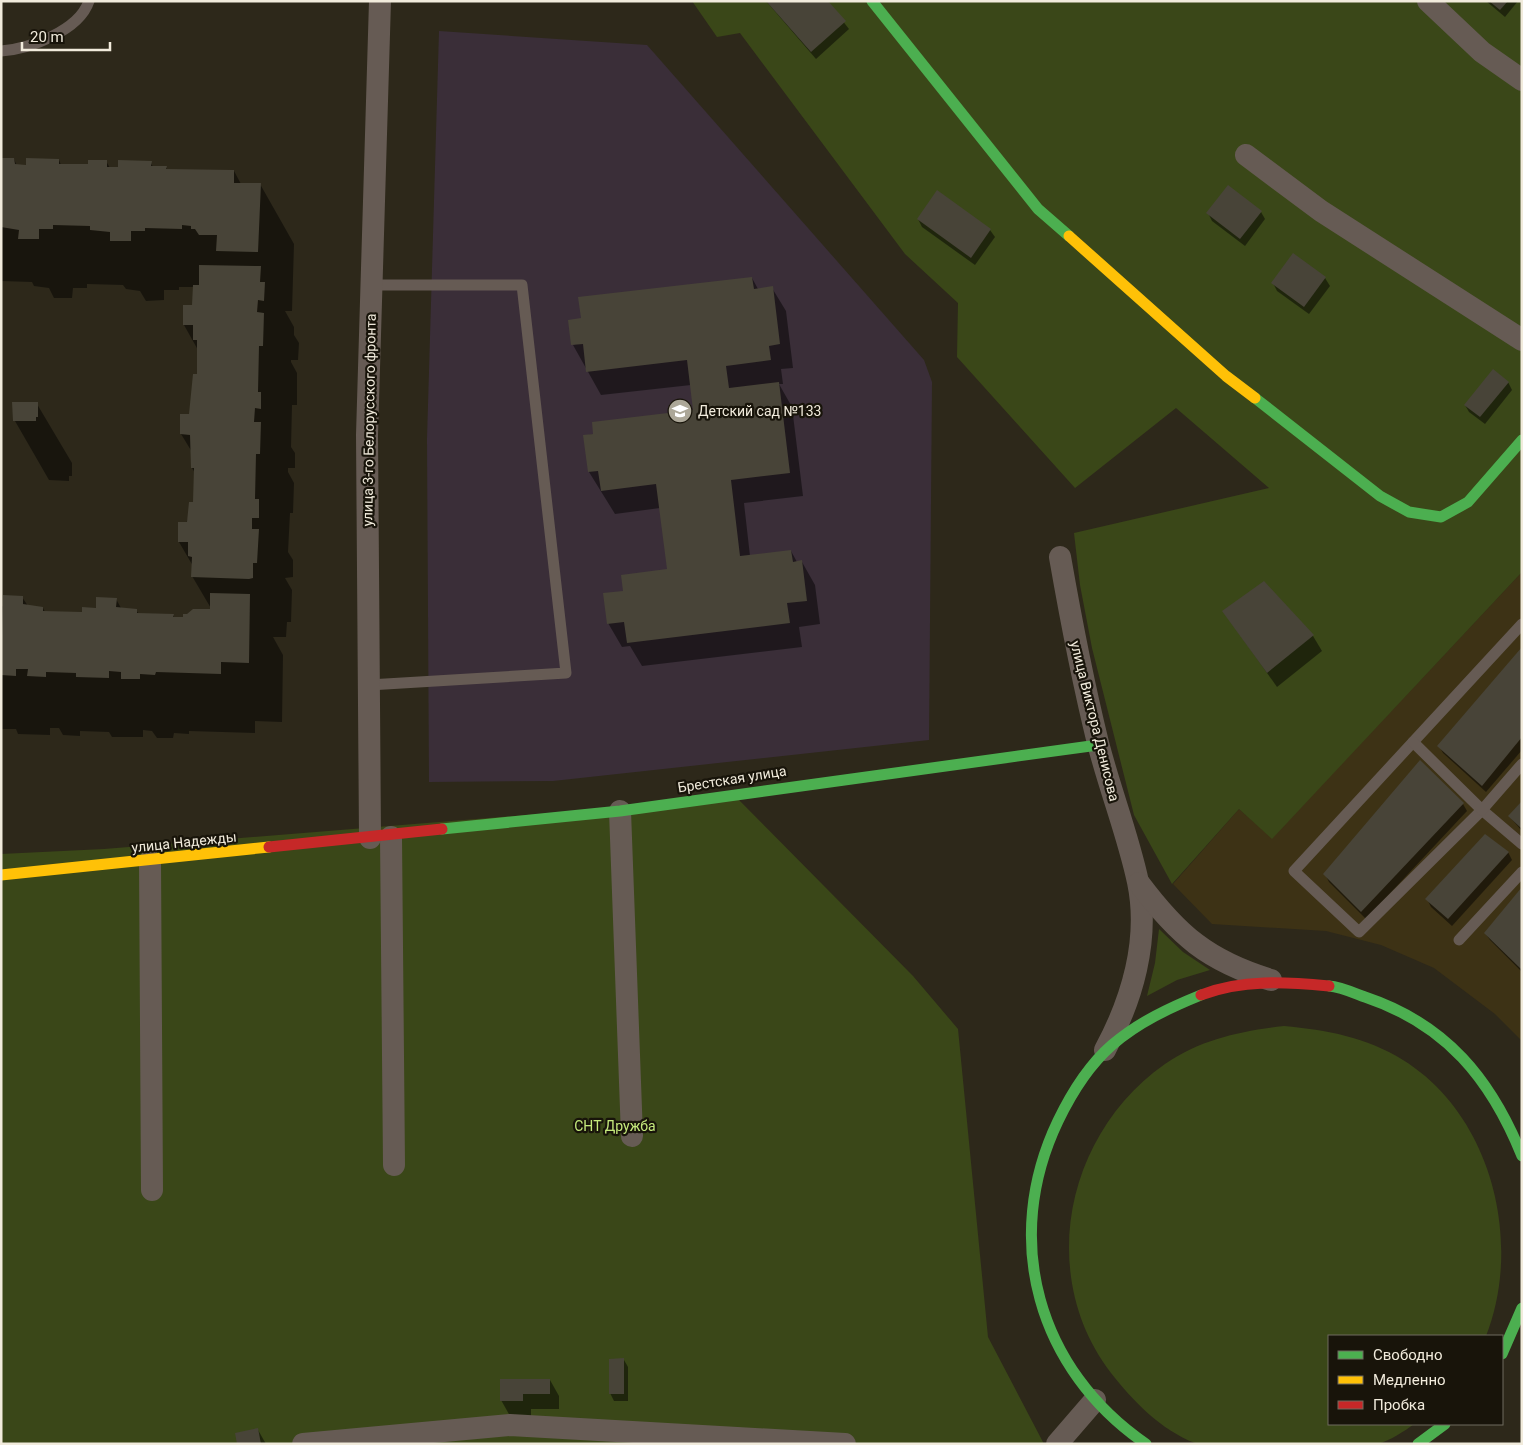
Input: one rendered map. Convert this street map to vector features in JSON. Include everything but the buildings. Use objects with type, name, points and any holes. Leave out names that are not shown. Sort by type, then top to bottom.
[{"type":"street","name":"улица 3-го Белорусского фронта","points":[[380,1],[367,435],[369,685],[380,837],[394,1165]]},
{"type":"street","points":[[872,1],[1038,209],[1226,376],[1380,496],[1409,512],[1441,517],[1468,502],[1522,440]]},
{"type":"street","points":[[1428,1],[1482,52],[1522,80]]},
{"type":"street","points":[[1246,155],[1322,211],[1522,340]]},
{"type":"street","name":"улица Виктора Денисова","points":[[1060,558],[1077,654],[1098,745],[1138,883],[1141,919],[1134,983],[1120,1021],[1102,1055]]},
{"type":"street","name":"Брестская улица","points":[[380,837],[620,811],[811,783],[1098,745]]},
{"type":"street","points":[[620,811],[632,1136]]},
{"type":"street","name":"улица Надежды","points":[[1,876],[380,837]]},
{"type":"street","points":[[150,861],[152,1190]]},
{"type":"street","name":"улица Виктора Денисова","points":[[1138,883],[1161,913],[1206,953],[1230,966],[1271,980]]},
{"type":"street","points":[[1146,1444],[1117,1422],[1095,1400],[1075,1375],[1046,1320],[1037,1289],[1032,1258],[1030,1226],[1036,1179],[1049,1134],[1081,1079],[1102,1055],[1125,1034],[1151,1016],[1179,1002],[1216,989],[1271,980],[1303,981],[1334,985],[1394,1006],[1421,1022],[1446,1041],[1469,1063],[1488,1088],[1512,1130],[1522,1156]]},
{"type":"street","points":[[1488,1088],[1505,1096]]},
{"type":"street","points":[[1503,1352],[1521,1311]]},
{"type":"street","points":[[1057,1444],[1095,1400]]},
{"type":"street","points":[[303,1444],[510,1425],[846,1444]]},
{"type":"street","points":[[1422,1442],[1444,1425]]},
{"type":"lane","points":[[1,50],[43,42],[70,25],[88,1]]},
{"type":"lane","points":[[369,685],[566,673],[522,285],[372,285]]},
{"type":"lane","points":[[1522,624],[1294,871],[1359,932],[1482,810],[1522,764]]},
{"type":"lane","points":[[1413,742],[1482,810],[1522,844]]},
{"type":"lane","points":[[1459,940],[1522,872]]},
{"type":"shaded area","name":"Детский сад №133","points":[[439,31],[647,45],[924,360],[932,382],[929,740],[553,781],[429,782],[427,439]]},
{"type":"shaded area","points":[[1522,572],[1522,1041],[1495,1014],[1434,968],[1381,945],[1326,931],[1212,924],[1173,884],[1239,809],[1272,838]]},
{"type":"green space","points":[[692,1],[1522,1],[1522,572],[1272,839],[1239,809],[1172,884],[1134,815],[1092,648],[1080,585],[1074,533],[1269,488],[1176,408],[1075,488],[957,357],[958,303],[905,254],[740,33],[717,37]]},
{"type":"green space","name":"СНТ Дружба","points":[[737,798],[913,976],[958,1029],[988,1337],[1044,1444],[1,1444],[1,854],[104,849]]},
{"type":"green space","points":[[1159,929],[1183,952],[1210,970],[1177,980],[1147,996],[1155,963]]},
{"type":"green space","points":[[1284,1026],[1331,1032],[1360,1040],[1403,1060],[1434,1084],[1459,1113],[1478,1147],[1492,1183],[1499,1222],[1501,1261],[1497,1299],[1486,1335],[1328,1335],[1328,1425],[1412,1425],[1387,1441],[1378,1444],[1195,1443],[1171,1431],[1148,1414],[1111,1373],[1088,1334],[1074,1293],[1069,1250],[1073,1208],[1085,1166],[1104,1128],[1131,1093],[1165,1064],[1207,1042]]},
{"type":"traffic: fast","points":[[872,1],[1038,209],[1069,236]]},
{"type":"traffic: fast","points":[[1255,398],[1380,496],[1409,512],[1441,517],[1468,502],[1522,440]]},
{"type":"traffic: fast","points":[[442,829],[620,811],[1098,745]]},
{"type":"traffic: fast","points":[[1329,986],[1347,990],[1394,1008],[1419,1022],[1442,1039],[1462,1058],[1496,1102],[1522,1156]]},
{"type":"traffic: fast","points":[[1146,1444],[1109,1414],[1079,1379],[1056,1341],[1040,1299],[1032,1256],[1033,1211],[1041,1166],[1058,1121],[1088,1071],[1112,1045],[1133,1029],[1166,1010],[1201,995]]},
{"type":"traffic: fast","points":[[1503,1352],[1522,1308]]},
{"type":"traffic: fast","points":[[1418,1444],[1444,1425]]},
{"type":"traffic: slow","points":[[1069,236],[1226,376],[1255,398]]},
{"type":"traffic: slow","points":[[1,875],[269,847]]},
{"type":"traffic: jam","points":[[269,847],[442,829]]},
{"type":"traffic: jam","points":[[1201,995],[1232,986],[1248,984],[1297,983],[1329,986]]},
{"type":"place","name":"Детский сад №133","points":[[680,411]]}]
